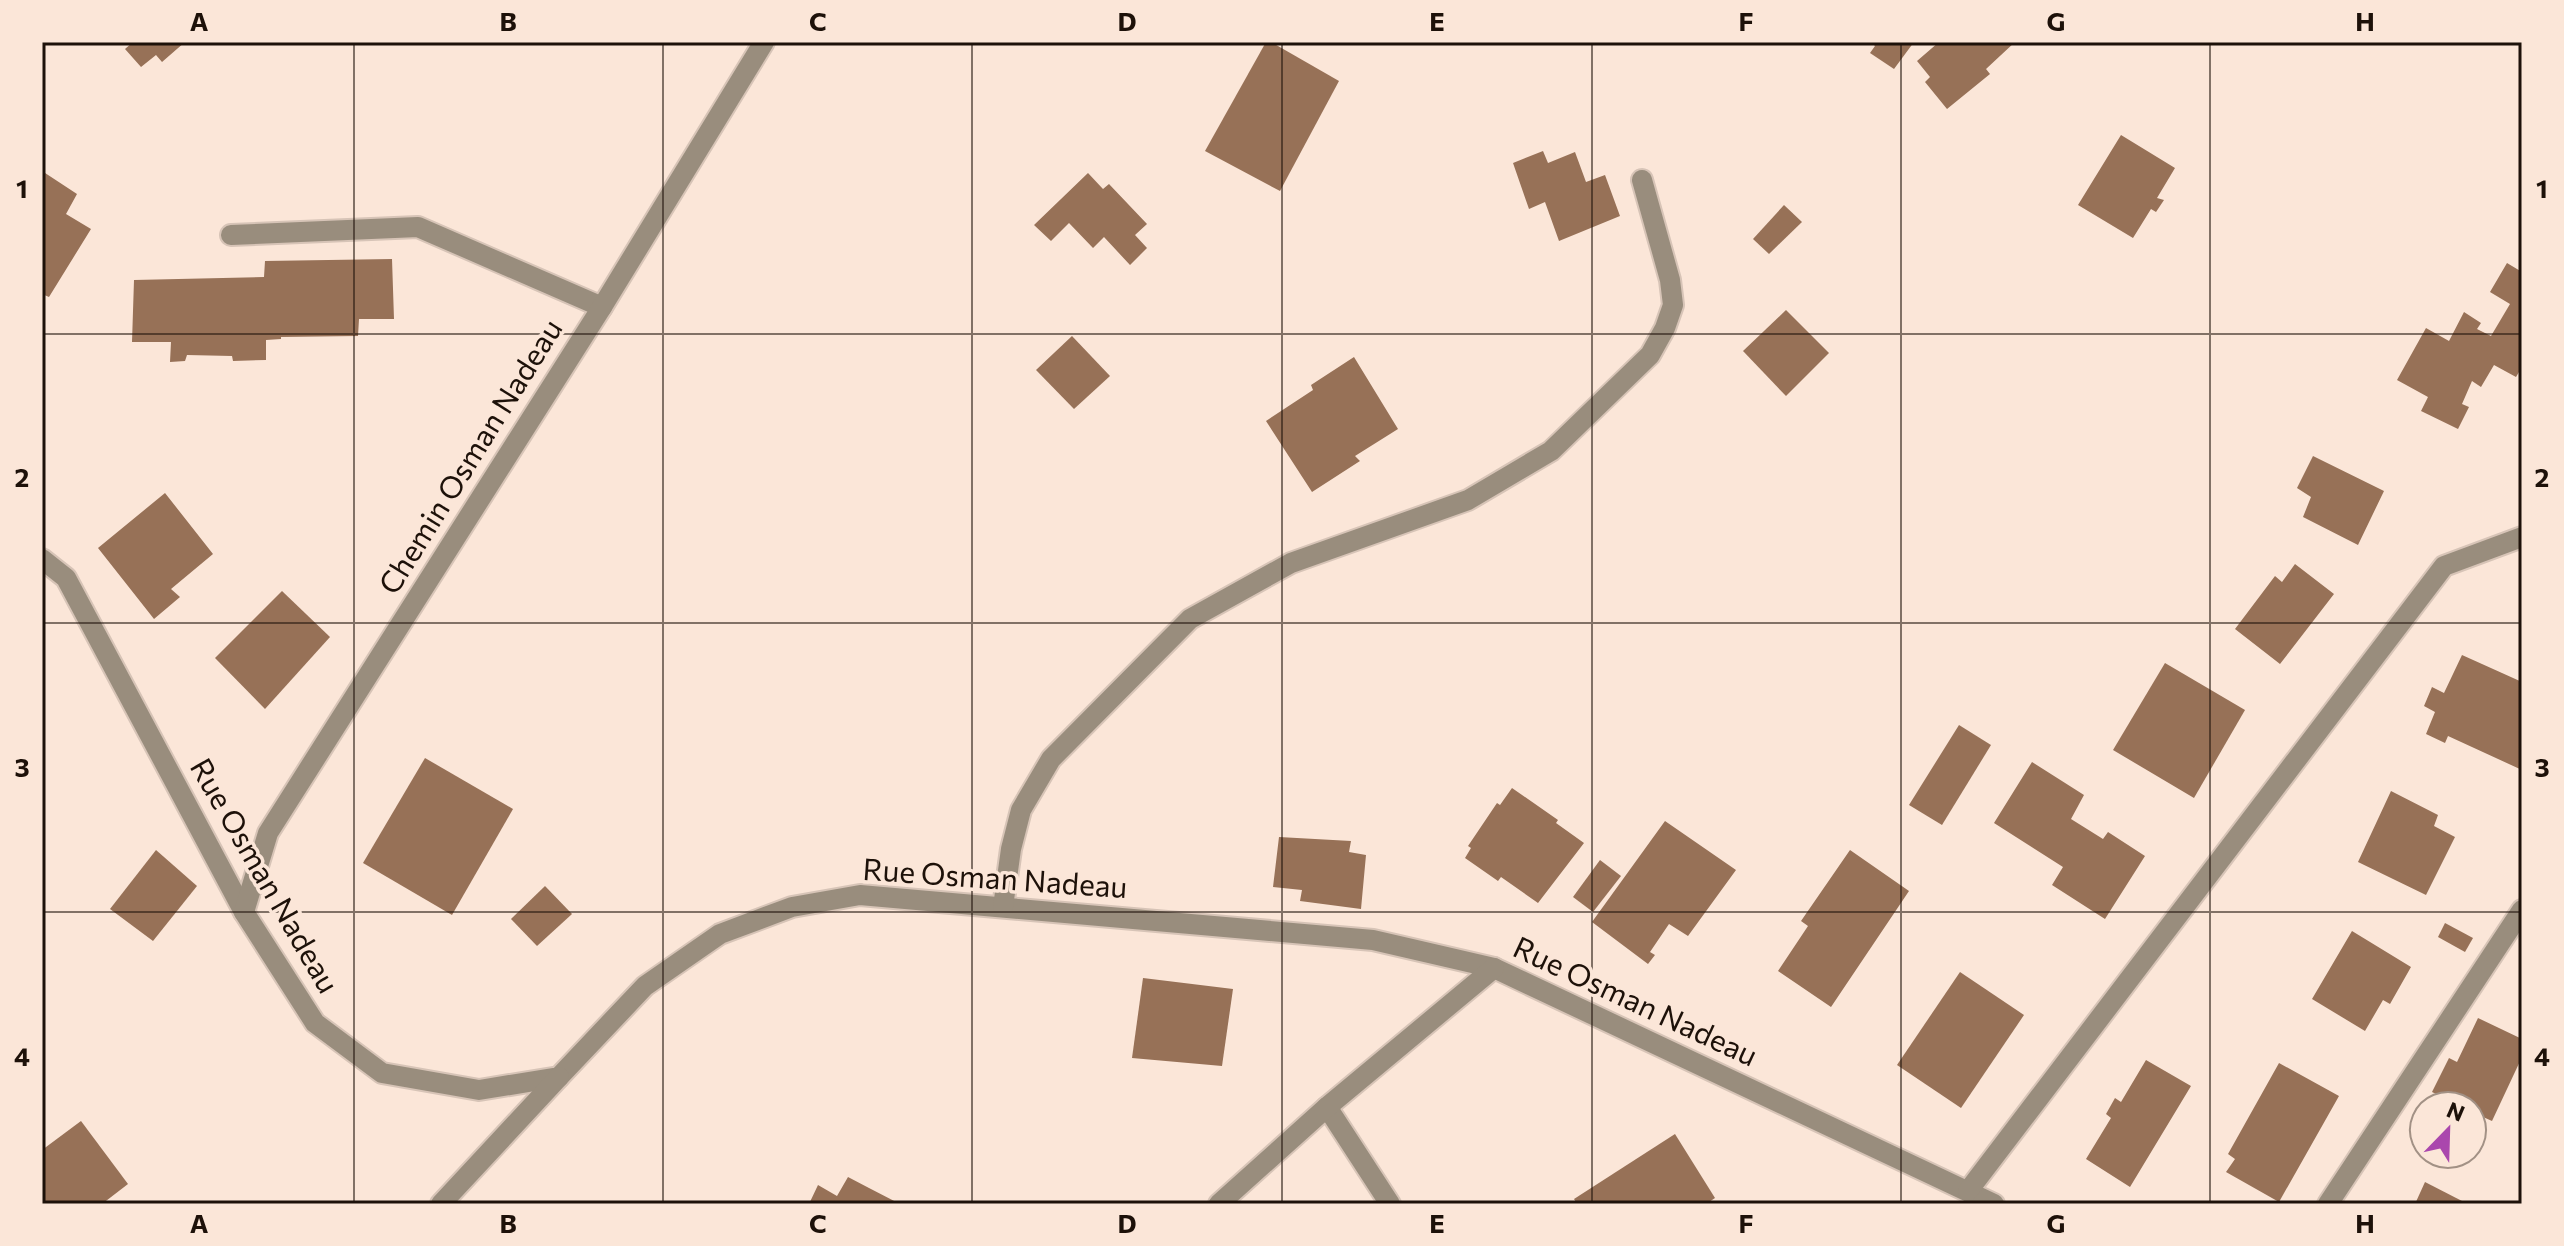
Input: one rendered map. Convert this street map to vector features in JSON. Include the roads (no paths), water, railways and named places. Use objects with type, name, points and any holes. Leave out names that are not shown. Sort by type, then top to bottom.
[{"type":"street","name":"Chemin Osman Nadeau","points":[[244,912],[268,833],[602,307],[764,42]]},
{"type":"street","points":[[1003,907],[1011,849],[1021,810],[1051,759],[1190,619],[1291,563],[1468,500],[1551,451],[1650,355],[1673,305],[1670,280],[1642,180]]},
{"type":"street","points":[[231,235],[418,227],[602,307]]},
{"type":"street","points":[[1968,1191],[2444,566],[2522,537]]},
{"type":"street","name":"Rue Osman Nadeau","points":[[42,559],[66,578],[244,912],[315,1023],[382,1073],[479,1090],[559,1077],[645,986],[720,934],[792,907],[860,895],[1373,940],[1494,968],[1994,1204]]},
{"type":"street","points":[[2328,1204],[2522,910]]},
{"type":"street","points":[[1219,1204],[1327,1107],[1494,968]]},
{"type":"street","points":[[441,1204],[559,1077]]},
{"type":"street","points":[[1327,1107],[1390,1204]]},
{"type":"street","points":[[459,1185],[468,1204]]}]
